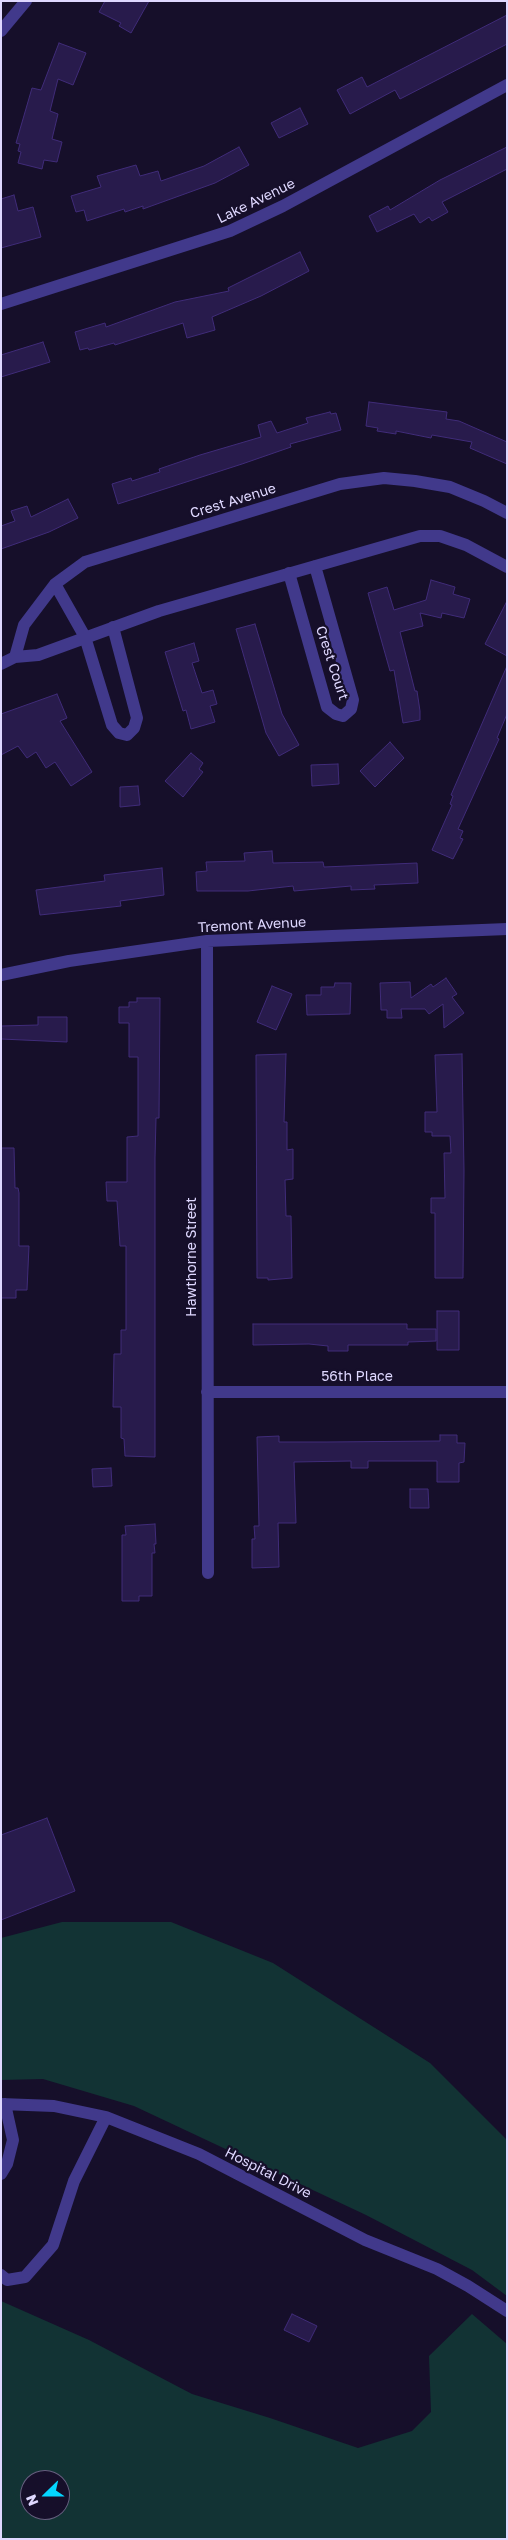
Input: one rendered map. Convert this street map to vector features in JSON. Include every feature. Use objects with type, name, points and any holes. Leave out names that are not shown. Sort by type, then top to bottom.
[{"type":"street","points":[[1,31],[26,1]]},
{"type":"street","name":"Lake Avenue","points":[[1,304],[230,231],[283,206],[507,85]]},
{"type":"street","name":"Crest Avenue","points":[[15,657],[24,625],[55,584],[85,562],[340,484],[384,478],[450,487],[507,513]]},
{"type":"street","points":[[1,664],[15,657],[38,655],[159,611],[420,536],[440,536],[466,545],[507,566]]},
{"type":"street","name":"Crest Court","points":[[289,573],[327,707],[336,714],[343,716],[351,710],[353,700],[315,566]]},
{"type":"street","points":[[55,584],[85,637],[112,725],[119,733],[127,735],[134,728],[137,718],[113,627]]},
{"type":"street","name":"Tremont Avenue","points":[[1,975],[69,960],[207,941],[507,929]]},
{"type":"street","name":"Hawthorne Street","points":[[207,941],[208,1573]]},
{"type":"street","name":"56th Place","points":[[207,1392],[507,1392]]},
{"type":"street","points":[[1,2174],[7,2164],[13,2140],[3,2104]]},
{"type":"street","name":"Hospital Drive","points":[[3,2104],[54,2106],[106,2117],[199,2154],[365,2240],[437,2269],[482,2294],[507,2312]]},
{"type":"street","points":[[1,2275],[7,2280],[25,2277],[53,2245],[74,2181],[106,2117]]},
{"type":"green space","points":[[62,1922],[171,1922],[273,1963],[430,2063],[507,2140],[507,2296],[472,2270],[366,2215],[134,2106],[43,2079],[1,2080],[1,1938]]},
{"type":"green space","points":[[1,2301],[89,2340],[192,2394],[358,2448],[412,2431],[431,2412],[429,2356],[472,2314],[507,2344],[507,2539],[1,2539]]},
{"type":"building","points":[[105,1],[149,1],[131,33],[119,26],[121,23],[99,12]]},
{"type":"building","points":[[507,15],[507,44],[400,99],[395,90],[350,114],[337,90],[362,77],[367,87]]},
{"type":"building","points":[[59,43],[86,53],[73,85],[58,79],[50,111],[58,114],[52,139],[62,142],[57,162],[44,160],[42,169],[18,163],[21,152],[18,151],[20,144],[16,143],[32,88],[41,90]]},
{"type":"building","points":[[300,108],[308,124],[279,138],[271,123]]},
{"type":"building","points":[[239,147],[249,165],[215,183],[143,209],[143,206],[125,212],[124,209],[87,221],[84,210],[76,212],[71,196],[101,187],[97,176],[136,165],[140,176],[158,171],[161,181],[204,166]]},
{"type":"building","points":[[507,147],[507,169],[442,202],[448,212],[432,221],[429,217],[420,223],[414,214],[377,232],[369,216],[388,206],[390,210],[440,180]]},
{"type":"building","points":[[14,195],[18,211],[33,207],[41,237],[1,248],[1,199]]},
{"type":"building","points":[[300,252],[309,271],[261,296],[212,317],[215,330],[187,338],[183,323],[115,345],[114,343],[89,350],[88,348],[80,350],[75,332],[105,323],[106,327],[175,302],[229,291],[228,288]]},
{"type":"building","points":[[43,342],[50,362],[1,377],[1,355]]},
{"type":"building","points":[[369,402],[447,412],[446,419],[459,421],[507,442],[507,464],[470,448],[472,442],[432,435],[431,438],[396,431],[396,434],[377,431],[378,428],[366,426]]},
{"type":"building","points":[[330,412],[331,414],[336,413],[341,430],[290,444],[291,447],[118,504],[112,484],[131,478],[132,481],[160,472],[159,469],[200,455],[261,437],[258,425],[271,421],[277,433],[308,423],[306,418]]},
{"type":"building","points":[[68,499],[78,518],[49,532],[1,549],[1,526],[15,521],[11,511],[27,506],[31,517]]},
{"type":"building","points":[[431,580],[455,587],[453,594],[470,599],[464,618],[442,613],[441,618],[420,613],[423,626],[400,632],[415,691],[417,691],[420,711],[420,720],[403,723],[394,670],[390,671],[368,593],[387,587],[394,610],[426,600]]},
{"type":"building","points":[[507,601],[507,656],[485,644]]},
{"type":"building","points":[[255,624],[282,714],[299,745],[279,756],[266,733],[236,629]]},
{"type":"building","points":[[194,643],[199,661],[192,663],[202,693],[213,690],[217,704],[210,706],[215,722],[191,729],[186,710],[183,711],[165,652]]},
{"type":"building","points":[[507,666],[507,714],[497,738],[499,739],[458,829],[463,831],[460,838],[463,839],[453,859],[432,850],[452,805],[450,804],[453,796],[451,795]]},
{"type":"building","points":[[57,694],[67,718],[60,721],[92,772],[71,786],[55,762],[46,768],[36,752],[27,758],[18,746],[1,755],[1,714]]},
{"type":"building","points":[[390,742],[404,758],[375,787],[360,771]]},
{"type":"building","points":[[191,753],[203,763],[199,769],[203,772],[183,797],[165,781]]},
{"type":"building","points":[[338,764],[339,784],[312,786],[311,765]]},
{"type":"building","points":[[138,786],[140,805],[120,807],[120,787]]},
{"type":"building","points":[[272,851],[273,863],[323,862],[324,867],[417,863],[418,883],[374,885],[375,889],[351,890],[351,886],[294,891],[293,886],[248,891],[197,891],[196,872],[207,871],[206,862],[245,861],[244,853]]},
{"type":"building","points":[[162,868],[164,895],[120,901],[121,906],[40,915],[36,890],[105,881],[104,875]]},
{"type":"building","points":[[446,978],[457,994],[452,997],[464,1013],[444,1028],[443,1004],[429,1014],[425,1009],[401,1009],[402,1018],[387,1018],[387,1010],[381,1010],[380,983],[410,982],[411,998],[431,984],[433,987]]},
{"type":"building","points":[[335,983],[351,983],[350,1014],[307,1015],[306,995],[321,995],[321,987],[334,987]]},
{"type":"building","points":[[272,986],[292,994],[276,1030],[257,1022]]},
{"type":"building","points":[[137,998],[160,998],[159,1118],[156,1118],[155,1158],[155,1457],[125,1456],[124,1439],[121,1438],[121,1407],[113,1407],[114,1354],[121,1354],[121,1330],[126,1330],[126,1246],[120,1246],[117,1201],[107,1201],[106,1182],[127,1182],[127,1137],[138,1136],[138,1057],[129,1057],[129,1023],[119,1023],[119,1007],[129,1007],[129,1002],[137,1002]]},
{"type":"building","points":[[38,1017],[67,1017],[67,1042],[1,1039],[1,1026],[38,1025]]},
{"type":"building","points":[[286,1054],[284,1122],[287,1122],[287,1150],[293,1149],[293,1179],[285,1180],[286,1216],[291,1216],[292,1278],[268,1280],[268,1278],[257,1278],[256,1055]]},
{"type":"building","points":[[462,1054],[463,1278],[435,1278],[435,1213],[431,1213],[431,1198],[445,1198],[444,1153],[451,1153],[450,1136],[432,1136],[432,1132],[425,1132],[425,1112],[437,1112],[435,1055]]},
{"type":"building","points":[[1,1148],[14,1148],[15,1188],[18,1188],[19,1193],[19,1246],[29,1246],[27,1290],[16,1290],[16,1298],[1,1298]]},
{"type":"building","points":[[437,1311],[459,1311],[459,1350],[437,1350]]},
{"type":"building","points":[[253,1324],[407,1324],[407,1329],[436,1329],[436,1341],[408,1342],[408,1345],[348,1345],[348,1351],[328,1351],[328,1346],[309,1344],[253,1345]]},
{"type":"building","points":[[440,1435],[457,1435],[457,1443],[465,1443],[464,1462],[459,1463],[459,1482],[437,1482],[437,1461],[368,1461],[368,1468],[351,1468],[351,1461],[294,1462],[296,1523],[278,1523],[279,1567],[252,1568],[252,1539],[255,1539],[254,1526],[259,1526],[257,1437],[279,1436],[279,1442],[440,1441]]},
{"type":"building","points":[[111,1468],[112,1486],[93,1487],[92,1469]]},
{"type":"building","points":[[410,1489],[428,1489],[429,1508],[410,1508]]},
{"type":"building","points":[[155,1524],[156,1544],[154,1544],[155,1553],[152,1553],[152,1596],[139,1596],[139,1601],[122,1601],[122,1535],[126,1535],[125,1526]]},
{"type":"building","points":[[47,1818],[75,1891],[1,1920],[1,1835]]},
{"type":"building","points":[[292,2314],[317,2326],[309,2342],[284,2330]]}]
